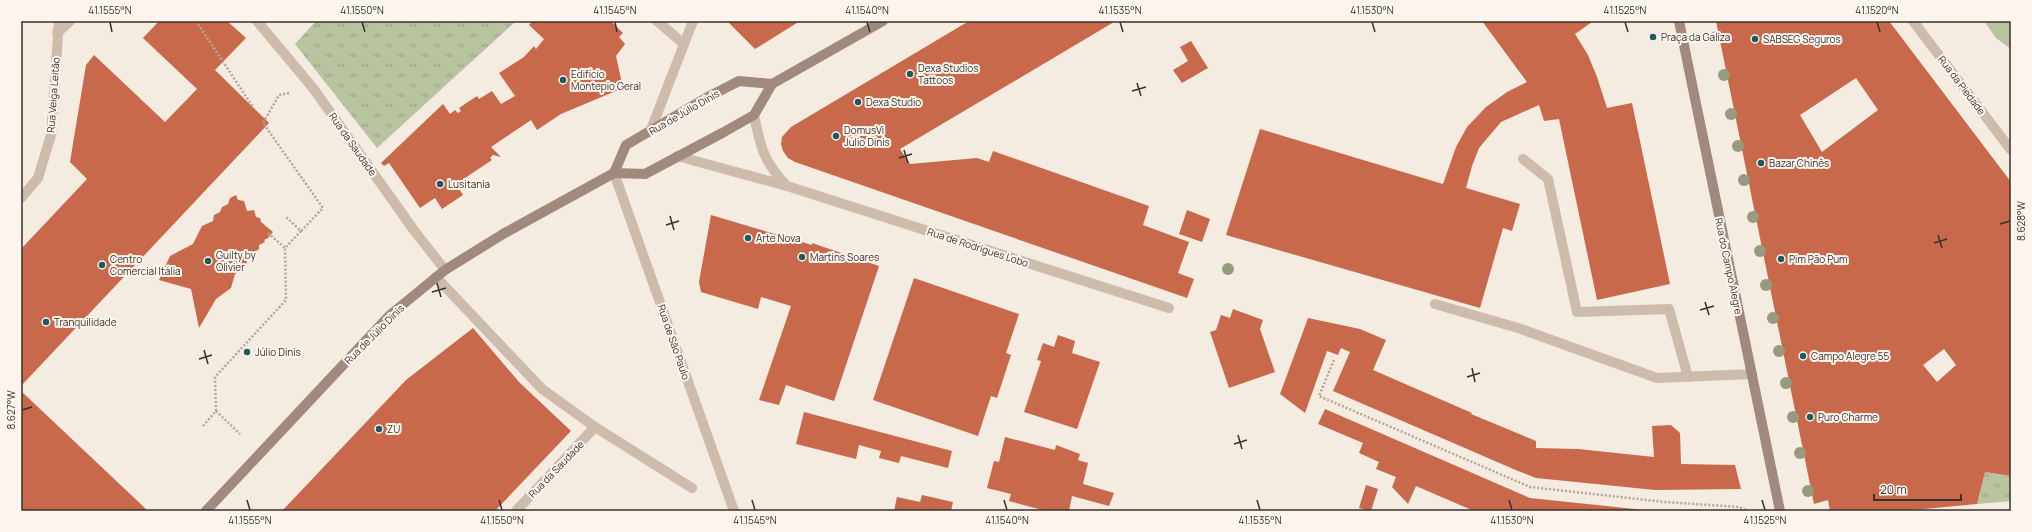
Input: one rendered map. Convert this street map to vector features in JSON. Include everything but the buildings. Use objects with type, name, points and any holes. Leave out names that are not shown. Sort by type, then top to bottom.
[{"type":"main road","points":[[614,173],[645,174],[754,115],[772,84],[883,21]]},
{"type":"main road","name":"Rua do Campo Alegre","points":[[1679,21],[1780,511]]},
{"type":"main road","name":"Rua de Júlio Dinis","points":[[206,511],[390,315],[445,270],[503,234],[614,173],[626,145],[739,81],[772,84]]},
{"type":"street","name":"Rua Veiga Leitão","points":[[22,196],[38,178],[51,135],[59,21]]},
{"type":"street","points":[[57,33],[70,21]]},
{"type":"street","name":"Rua da Saudade","points":[[257,21],[313,88],[413,229],[445,270]]},
{"type":"street","points":[[657,21],[684,44]]},
{"type":"street","points":[[650,132],[693,21]]},
{"type":"street","name":"Rua da Piedade","points":[[1913,21],[2011,150]]},
{"type":"street","name":"Rua de Rodrigues Lobo","points":[[754,115],[761,147],[773,172],[787,186]]},
{"type":"street","name":"Rua de Rodrigues Lobo","points":[[677,156],[787,186],[1169,308]]},
{"type":"street","points":[[1523,159],[1548,179],[1577,312],[1669,309],[1688,377]]},
{"type":"street","name":"Rua de São Paulo","points":[[614,173],[734,511]]},
{"type":"street","points":[[436,277],[542,389],[596,427],[692,488]]},
{"type":"street","points":[[1435,304],[1518,328],[1657,378],[1752,374]]},
{"type":"street","name":"Rua da Saudade","points":[[516,511],[596,427]]},
{"type":"path","points":[[196,21],[253,107]]},
{"type":"path","points":[[240,434],[216,411],[214,377],[286,300],[285,248],[323,208],[263,123],[279,95],[313,88]]},
{"type":"path","points":[[286,217],[301,231]]},
{"type":"path","points":[[268,233],[285,248]]},
{"type":"path","points":[[1334,360],[1319,396],[1530,487],[1665,502],[1739,507],[1748,511]]},
{"type":"path","points":[[203,426],[216,411]]},
{"type":"green space","points":[[316,21],[516,21],[377,148],[295,44]]},
{"type":"green space","points":[[1984,21],[2011,21],[2011,49],[1996,38]]},
{"type":"green space","points":[[1985,472],[2011,476],[2011,501],[1977,504]]},
{"type":"place","name":"Praça da Galiza","points":[[1653,37]]},
{"type":"place","name":"SABSEG Seguros","points":[[1755,39]]},
{"type":"place","name":"Dexa Studios Tattoos","points":[[910,74]]},
{"type":"place","name":"Edifício Montepio Geral","points":[[563,80]]},
{"type":"place","name":"Dexa Studio","points":[[858,102]]},
{"type":"place","name":"DomusVi Júlio Dinis","points":[[836,136]]},
{"type":"place","name":"Bazar Chinês","points":[[1761,163]]},
{"type":"place","name":"Lusitania","points":[[440,184]]},
{"type":"place","name":"Arte Nova","points":[[748,238]]},
{"type":"place","name":"Martins Soares","points":[[802,257]]},
{"type":"place","name":"Pim Pão Pum","points":[[1781,259]]},
{"type":"place","name":"Guilty by Olivier","points":[[208,261]]},
{"type":"place","name":"Centro Comercial Itália","points":[[102,265]]},
{"type":"place","name":"Tranquilidade","points":[[46,322]]},
{"type":"place","name":"Júlio Dinis","points":[[247,352]]},
{"type":"place","name":"Campo Alegre 55","points":[[1803,356]]},
{"type":"place","name":"Puro Charme","points":[[1810,417]]},
{"type":"place","name":"ZU","points":[[379,429]]}]
